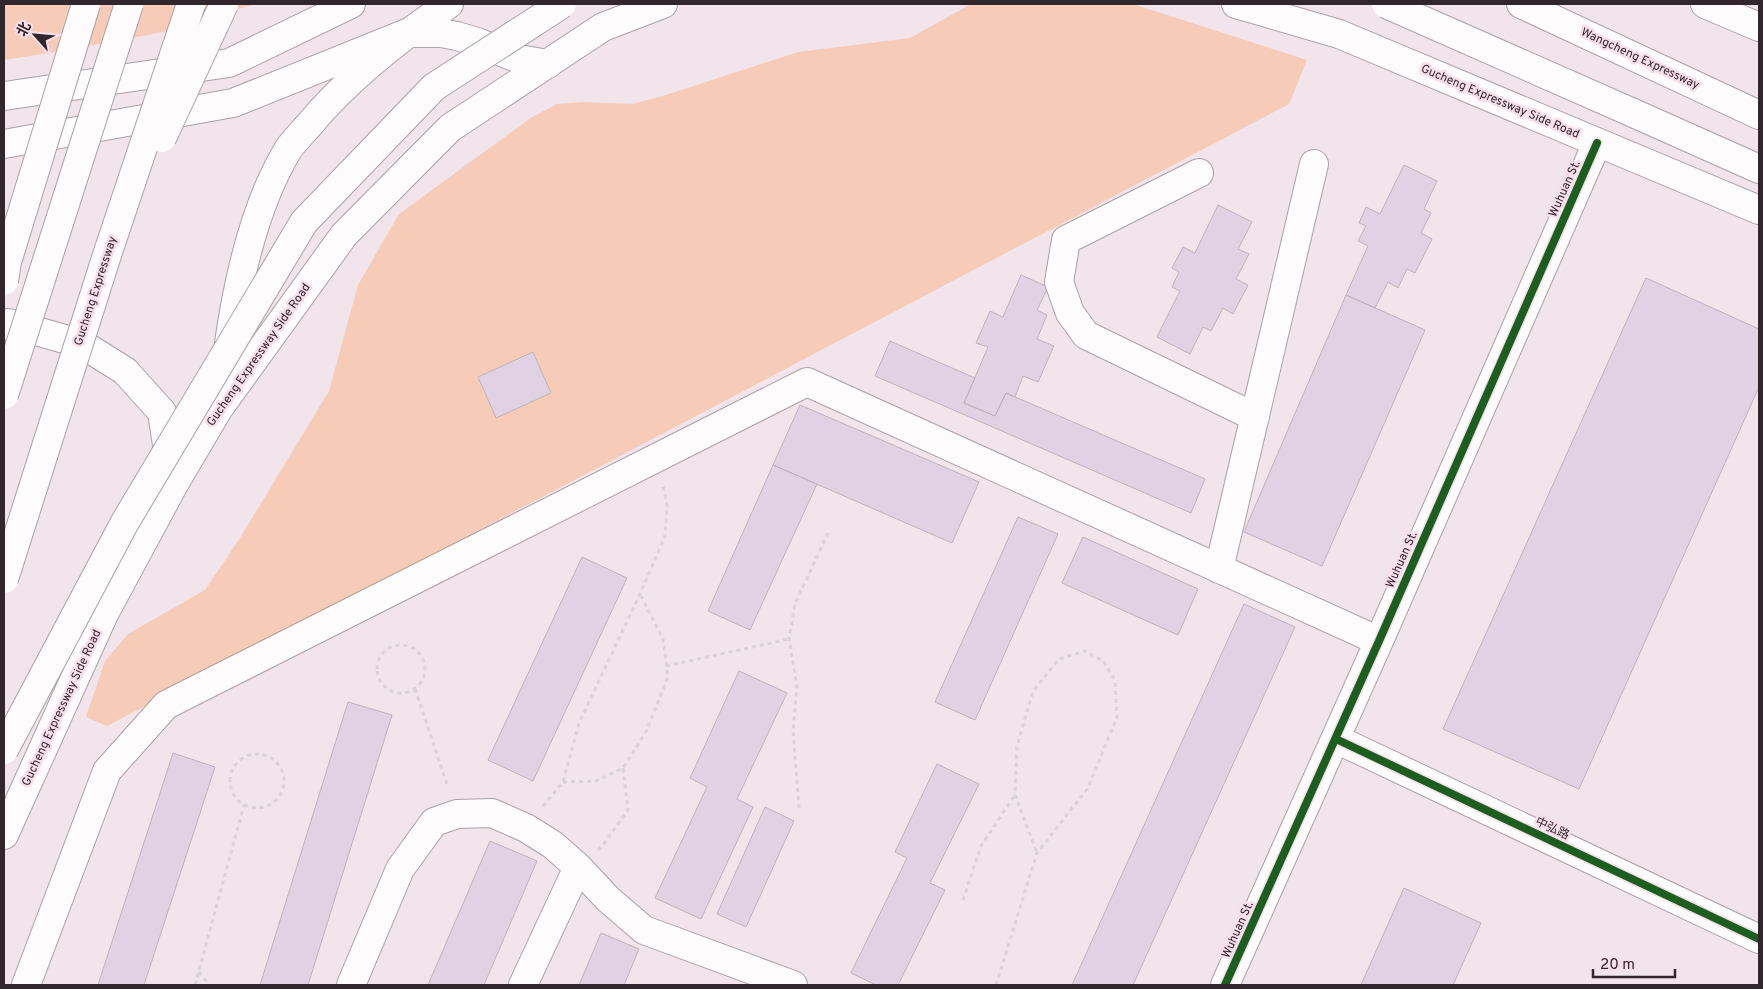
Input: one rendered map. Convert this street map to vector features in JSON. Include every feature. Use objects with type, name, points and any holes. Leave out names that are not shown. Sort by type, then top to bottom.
[{"type":"main road","points":[[4,281],[7,262],[86,4]]},
{"type":"main road","points":[[4,395],[129,4]]},
{"type":"main road","name":"Gucheng Expressway","points":[[4,579],[190,4]]},
{"type":"main road","points":[[108,255],[224,4]]},
{"type":"main road","points":[[4,96],[229,64],[351,4]]},
{"type":"main road","points":[[219,408],[233,316],[245,260],[264,198],[290,148],[327,102],[407,33],[449,4]]},
{"type":"main road","points":[[4,750],[125,522],[304,222],[434,87],[562,4]]},
{"type":"main road","name":"Gucheng Expressway Side Road","points":[[4,835],[104,614],[173,486],[219,408],[344,235],[450,128],[603,27],[663,4]]},
{"type":"main road","name":"Gucheng Expressway Side Road","points":[[1236,4],[1339,34],[1759,210]]},
{"type":"main road","points":[[1386,4],[1759,170]]},
{"type":"main road","name":"Wangcheng Expressway","points":[[1521,4],[1759,115]]},
{"type":"main road","points":[[1705,4],[1759,27]]},
{"type":"main road","points":[[4,144],[233,104],[407,33],[441,33],[457,36],[519,59],[548,64]]},
{"type":"main road","name":"Wuhuan St.","points":[[1225,985],[1379,641],[1597,143]]},
{"type":"main road","points":[[1219,569],[1314,164]]},
{"type":"main road","points":[[1199,173],[1066,240],[1059,282],[1070,313],[1086,335],[1255,417]]},
{"type":"main road","points":[[4,326],[8,323],[82,344],[125,371],[162,412],[173,486]]},
{"type":"main road","points":[[26,985],[107,771],[166,705],[807,382],[1379,641]]},
{"type":"main road","name":"中弘路","points":[[1336,738],[1759,939]]},
{"type":"main road","points":[[351,985],[400,869],[434,822],[457,814],[492,813],[526,828],[553,845],[578,867],[608,899],[644,930],[793,985]]},
{"type":"main road","points":[[523,985],[578,867]]},
{"type":"path","points":[[526,828],[563,782],[579,723],[640,594],[664,536],[667,505],[663,484],[649,462]]},
{"type":"path","points":[[798,808],[794,730],[797,687],[789,639],[795,604],[828,533]]},
{"type":"path","points":[[563,782],[596,780],[623,768],[646,732],[668,676],[663,639],[640,594]]},
{"type":"path","points":[[666,666],[789,639]]},
{"type":"path","points":[[393,646],[408,646],[420,655],[425,669],[424,677],[415,689],[407,692],[391,692],[384,687],[379,680],[377,664],[380,656],[386,650],[393,646]]},
{"type":"path","points":[[996,985],[1037,853],[1088,788],[1117,717],[1115,680],[1102,660],[1085,651],[1059,659],[1033,691],[1017,746],[1015,795],[1037,853]]},
{"type":"path","points":[[415,689],[457,814]]},
{"type":"path","points":[[248,755],[266,755],[274,759],[284,774],[282,792],[277,800],[262,808],[252,808],[244,805],[237,799],[230,783],[234,766],[248,755]]},
{"type":"path","points":[[578,867],[603,845],[628,810],[623,768]]},
{"type":"path","points":[[962,900],[981,846],[1015,795]]},
{"type":"path","points":[[195,985],[244,805]]},
{"type":"path","points":[[199,972],[209,985]]},
{"type":"shaded area","points":[[4,4],[255,4],[163,32],[4,60]]},
{"type":"shaded area","points":[[971,4],[1133,4],[1307,60],[1289,104],[107,726],[86,717],[105,661],[128,634],[205,590],[240,538],[329,391],[358,285],[399,214],[532,117],[557,104],[584,102],[633,104],[798,52],[910,38]]},
{"type":"building","points":[[1404,165],[1437,181],[1424,209],[1431,213],[1421,233],[1432,239],[1415,273],[1407,269],[1398,288],[1388,282],[1375,308],[1346,295],[1368,246],[1358,241],[1366,226],[1359,223],[1366,207],[1380,214]]},
{"type":"building","points":[[1218,205],[1252,222],[1238,249],[1249,254],[1236,279],[1248,285],[1233,314],[1223,308],[1211,331],[1203,327],[1190,354],[1157,337],[1180,291],[1172,287],[1179,272],[1172,268],[1183,247],[1195,253]]},
{"type":"building","points":[[1021,275],[1048,287],[1037,310],[1047,315],[1037,339],[1054,346],[1038,382],[1023,376],[1015,397],[1006,393],[995,416],[964,403],[988,347],[976,343],[990,311],[1003,317]]},
{"type":"building","points":[[1646,278],[1759,329],[1759,387],[1579,789],[1443,729]]},
{"type":"building","points":[[1346,295],[1425,330],[1322,566],[1244,532]]},
{"type":"building","points":[[890,341],[975,378],[964,403],[995,416],[1006,393],[1205,479],[1191,513],[875,376]]},
{"type":"building","points":[[533,352],[551,393],[496,418],[478,377]]},
{"type":"building","points":[[800,405],[979,482],[952,543],[773,465]]},
{"type":"building","points":[[773,465],[817,484],[750,630],[708,611]]},
{"type":"building","points":[[1018,517],[1058,534],[975,720],[935,702]]},
{"type":"building","points":[[1083,537],[1198,589],[1178,635],[1062,583]]},
{"type":"building","points":[[582,557],[627,578],[533,781],[488,760]]},
{"type":"building","points":[[1244,604],[1295,627],[1133,985],[1072,985]]},
{"type":"building","points":[[739,671],[787,693],[737,799],[753,807],[701,919],[655,898],[707,787],[690,778]]},
{"type":"building","points":[[348,702],[392,715],[308,985],[260,985]]},
{"type":"building","points":[[173,753],[215,767],[144,985],[98,985]]},
{"type":"building","points":[[937,764],[979,784],[930,883],[945,890],[898,985],[876,985],[851,973],[907,858],[895,852]]},
{"type":"building","points":[[765,807],[794,821],[746,927],[717,914]]},
{"type":"building","points":[[490,841],[537,861],[484,985],[428,985]]},
{"type":"building","points":[[1404,888],[1481,923],[1453,985],[1361,985]]},
{"type":"building","points":[[601,933],[639,949],[624,985],[579,985]]},
{"type":"cycle path","points":[[1225,985],[1379,641],[1597,143]]},
{"type":"cycle path","points":[[1336,739],[1759,939]]}]
